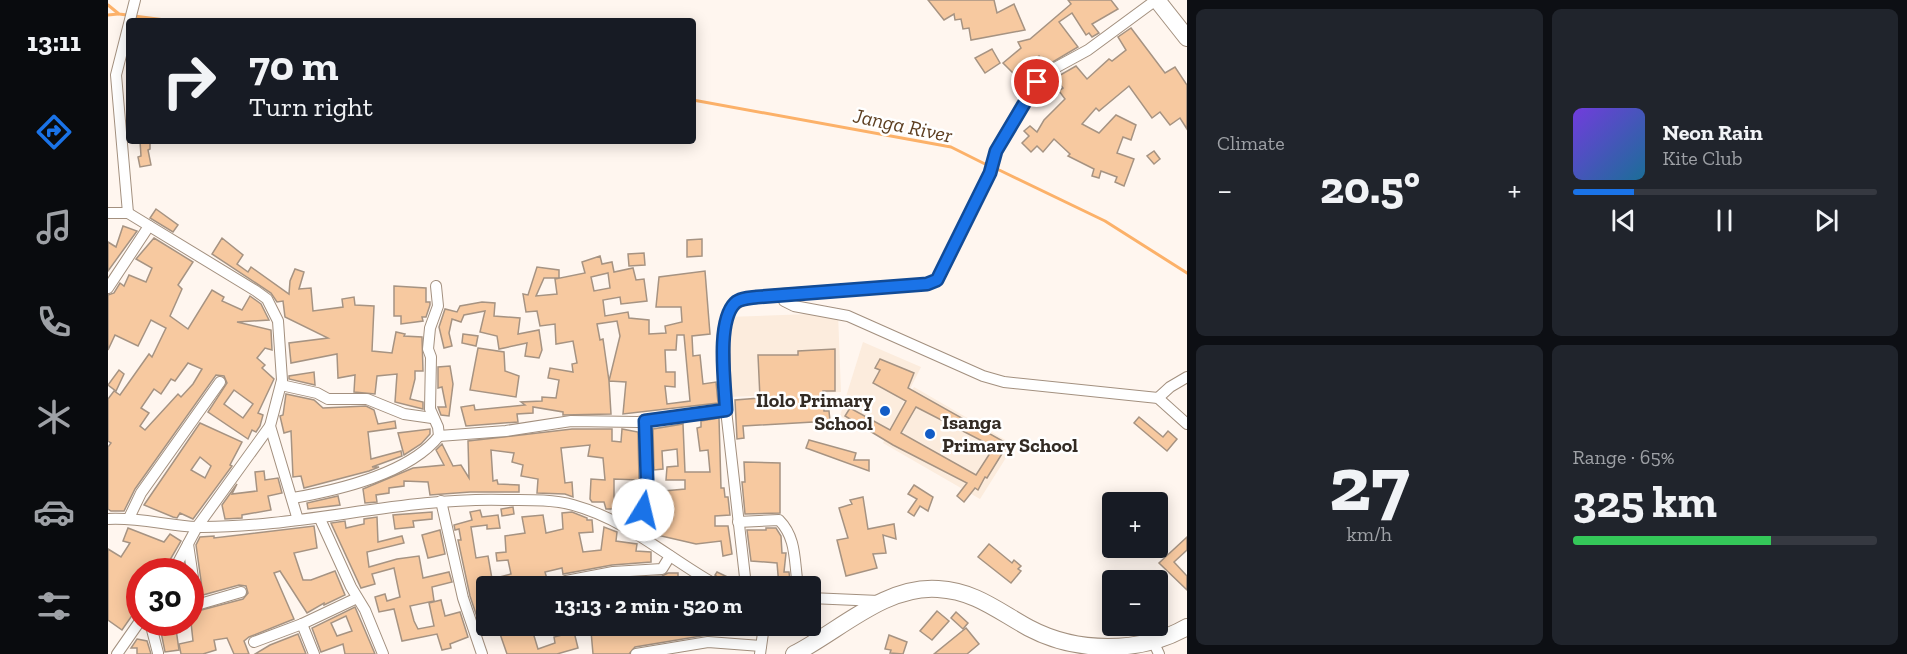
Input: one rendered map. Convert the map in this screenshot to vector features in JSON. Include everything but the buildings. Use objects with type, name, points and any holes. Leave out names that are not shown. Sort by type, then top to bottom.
[{"type":"highway","points":[[1156,0],[1187,39]]},
{"type":"highway","points":[[794,654],[813,650],[882,602],[914,591],[937,589],[989,602],[1028,627],[1074,645],[1156,647],[1187,627]]},
{"type":"street","points":[[130,18],[135,0]]},
{"type":"street","points":[[745,576],[726,410],[724,321],[733,304],[740,300],[781,294],[927,284],[937,280],[990,173],[996,151],[1037,82],[1055,68],[1088,50],[1156,0]]},
{"type":"street","points":[[126,36],[116,75],[128,213]]},
{"type":"street","points":[[108,213],[128,213],[267,299],[278,321],[281,385],[270,426],[197,527],[180,558]]},
{"type":"street","points":[[108,288],[149,226]]},
{"type":"street","points":[[436,286],[438,306],[430,328],[428,343],[432,418],[438,427],[439,436]]},
{"type":"street","points":[[781,294],[784,301],[794,306],[848,316],[983,376],[1004,382],[1158,398],[1187,424]]},
{"type":"street","points":[[1158,398],[1170,387],[1187,377]]},
{"type":"street","points":[[129,518],[141,493],[220,382]]},
{"type":"street","points":[[281,385],[317,393],[328,399],[367,399],[404,414],[432,418]]},
{"type":"street","points":[[293,498],[332,490],[387,472],[418,454],[439,436],[571,421],[613,423],[645,421],[726,410]]},
{"type":"street","points":[[640,534],[647,480],[645,421]]},
{"type":"street","points":[[270,426],[298,520]]},
{"type":"street","points":[[108,519],[129,518],[197,527],[320,519],[410,503],[441,501],[487,499],[570,504],[602,514],[640,534],[702,576]]},
{"type":"street","points":[[441,501],[460,587],[482,654]]},
{"type":"street","points":[[320,519],[383,654]]},
{"type":"street","points":[[738,522],[778,520],[787,528],[795,553],[797,576]]},
{"type":"street","points":[[188,543],[189,558]]},
{"type":"street","points":[[592,576],[613,572],[662,569],[670,556]]},
{"type":"street","points":[[204,603],[241,592]]},
{"type":"street","points":[[254,642],[302,624],[357,597]]},
{"type":"street","points":[[821,599],[882,602]]},
{"type":"street","points":[[302,624],[314,654]]},
{"type":"street","points":[[117,654],[130,636]]},
{"type":"street","points":[[154,636],[158,653]]},
{"type":"street","points":[[636,654],[708,642],[761,650]]},
{"type":"shaded area","points":[[838,313],[841,392],[729,397],[726,317]]},
{"type":"shaded area","points":[[863,342],[921,367],[900,409],[914,387],[1014,445],[980,499],[883,443],[892,424],[884,440],[840,416]]},
{"type":"waterway","name":"Janga River","points":[[108,5],[119,14],[127,15]]},
{"type":"waterway","points":[[108,15],[118,14]]},
{"type":"waterway","name":"Janga River","points":[[134,16],[150,18]]},
{"type":"waterway","name":"Janga River","points":[[696,101],[951,147],[989,166]]},
{"type":"waterway","name":"Janga River","points":[[995,168],[1105,221],[1187,273]]},
{"type":"place","name":"Ilolo Primary School","points":[[885,411]]},
{"type":"place","name":"Isanga Primary School","points":[[930,434]]},
{"type":"route","points":[[643,510],[647,480],[645,421],[704,411],[726,410],[724,321],[733,304],[740,300],[781,294],[927,284],[937,280],[990,173],[996,151],[1010,131],[1026,97],[1037,82]]}]
